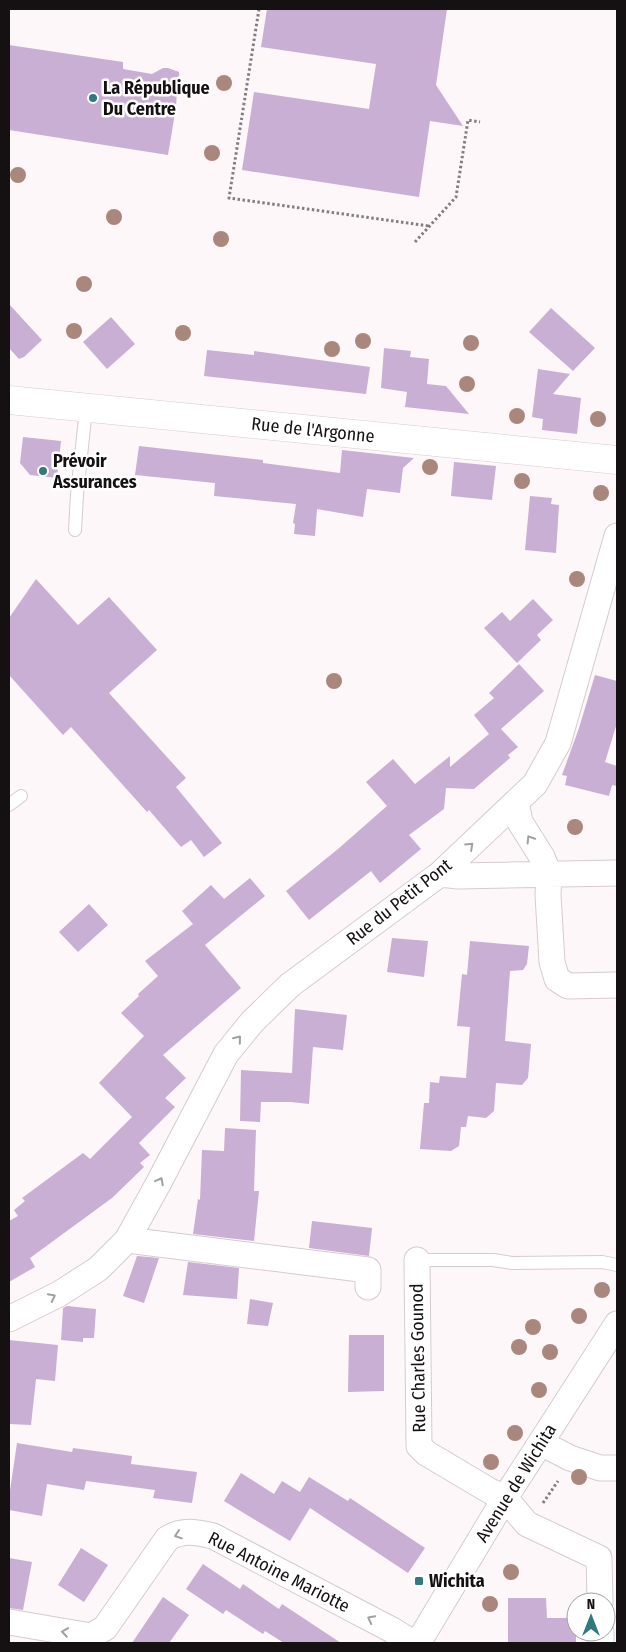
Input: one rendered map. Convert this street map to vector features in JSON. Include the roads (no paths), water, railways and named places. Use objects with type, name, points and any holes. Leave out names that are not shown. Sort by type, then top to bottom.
[{"type":"street","name":"Rue de l'Argonne","points":[[9,400],[617,460]]},
{"type":"street","name":"Rue du Petit Pont","points":[[9,1319],[59,1294],[98,1270],[127,1240],[226,1054],[252,1022],[290,985],[440,874],[535,784],[558,743],[617,536]]},
{"type":"street","points":[[516,802],[520,822],[542,857],[549,874],[548,895],[552,962],[557,979],[568,986],[617,985]]},
{"type":"street","points":[[440,874],[458,876],[617,873]]},
{"type":"street","points":[[127,1240],[368,1270],[368,1287]]},
{"type":"street","name":"Rue Charles Gounod","points":[[417,1260],[419,1446],[426,1453],[505,1498]]},
{"type":"street","name":"Avenue de Wichita","points":[[418,1643],[505,1498],[617,1324]]},
{"type":"street","points":[[541,1443],[570,1458],[600,1468],[617,1468]]},
{"type":"street","points":[[505,1498],[527,1524],[599,1558],[600,1592]]},
{"type":"street","name":"Rue Antoine Mariotte","points":[[9,1622],[91,1636],[105,1628],[167,1539],[174,1534],[196,1532],[212,1536],[392,1630],[413,1643]]},
{"type":"lane","points":[[75,530],[86,408]]},
{"type":"lane","points":[[9,804],[21,796]]},
{"type":"lane","points":[[417,1260],[493,1260],[512,1263],[602,1262],[617,1265]]},
{"type":"place","name":"La République Du Centre","points":[[93,98]]},
{"type":"place","name":"Prévoir Assurances","points":[[43,471]]},
{"type":"place","name":"Wichita","points":[[419,1581]]}]
